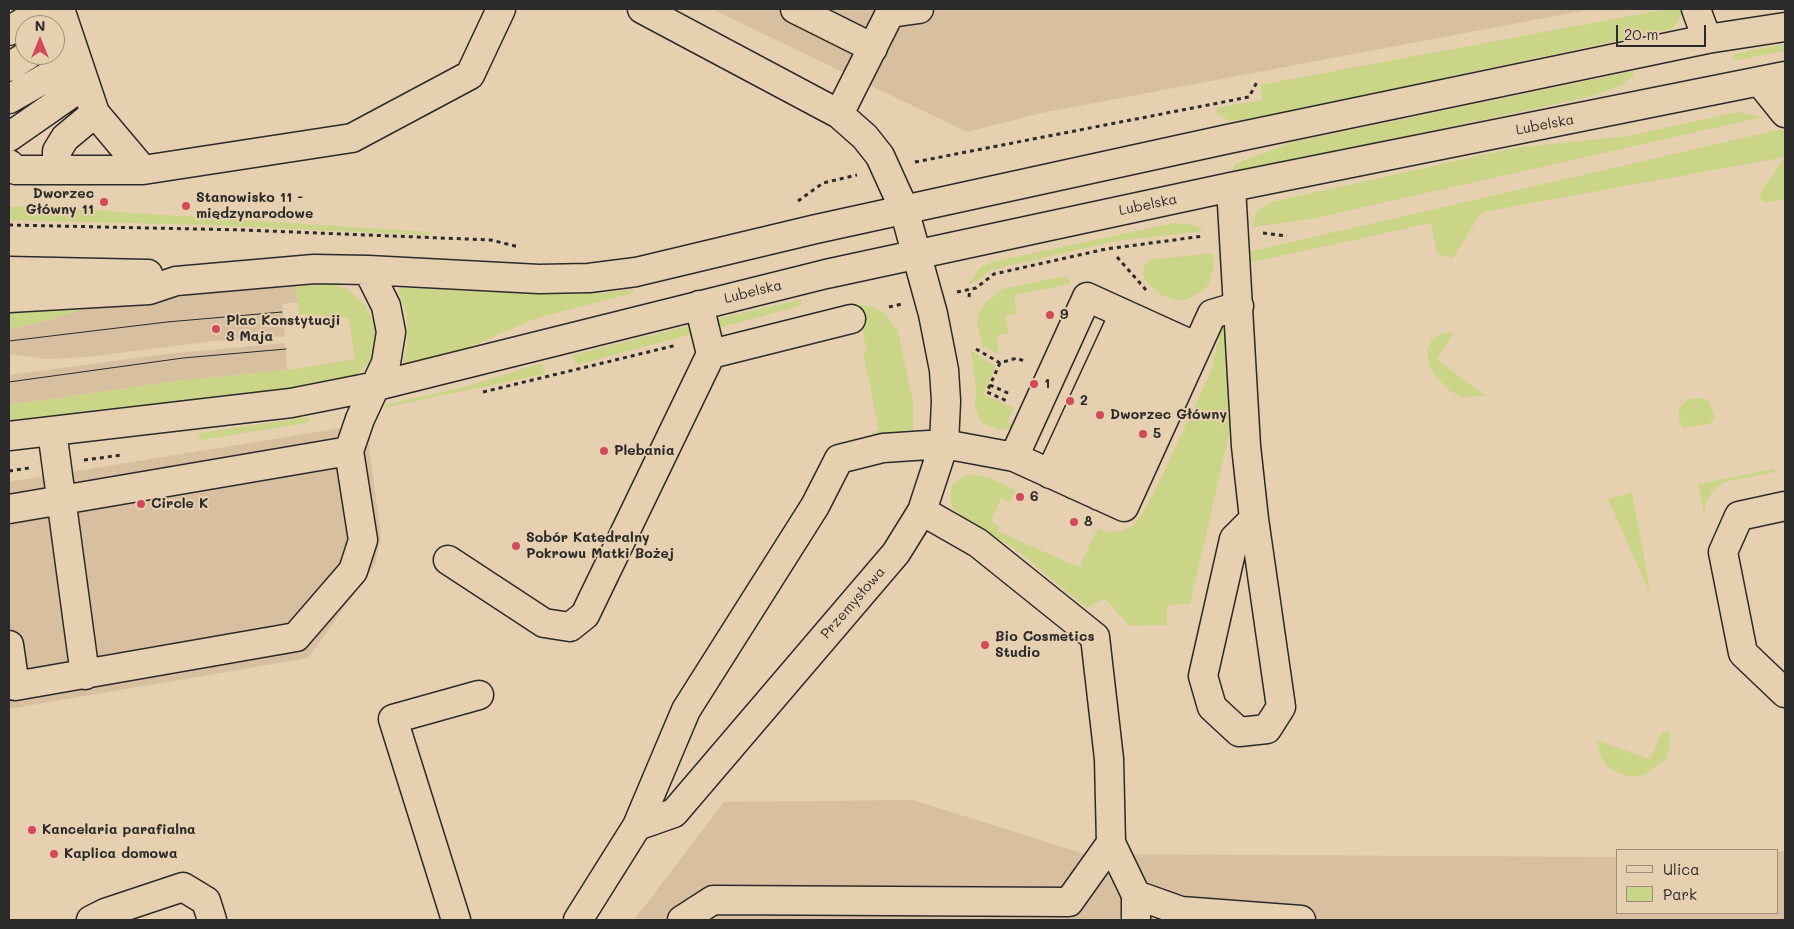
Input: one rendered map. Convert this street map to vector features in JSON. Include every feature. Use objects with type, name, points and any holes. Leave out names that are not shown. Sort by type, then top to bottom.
[{"type":"street","points":[[9,31],[44,9]]},
{"type":"street","points":[[9,164],[16,170],[143,170],[352,138],[470,75],[500,9]]},
{"type":"street","points":[[642,9],[839,114],[864,136],[880,156],[904,209]]},
{"type":"street","points":[[795,9],[873,48]]},
{"type":"street","points":[[839,114],[891,11],[919,9]]},
{"type":"street","points":[[1696,9],[1707,39]]},
{"type":"street","points":[[9,298],[149,290],[176,280],[314,269],[539,279],[589,278],[636,272],[904,209],[1228,138],[1707,39],[1785,27]]},
{"type":"street","points":[[65,37],[81,72],[95,113],[143,170]]},
{"type":"street","points":[[9,99],[81,72]]},
{"type":"street","points":[[9,137],[81,72]]},
{"type":"street","points":[[1772,79],[1785,113]]},
{"type":"street","name":"Lubelska","points":[[377,386],[826,274],[916,254],[1231,187],[1772,79]]},
{"type":"street","points":[[56,170],[57,152],[65,138],[95,113]]},
{"type":"street","points":[[1231,187],[1246,446],[1254,519],[1281,707],[1267,730],[1239,732],[1212,707],[1203,676],[1234,539],[1254,519]]},
{"type":"street","name":"Przemysłowa","points":[[637,826],[674,813],[896,553],[922,511],[944,444],[946,401],[944,370],[933,314],[904,209]]},
{"type":"street","points":[[9,645],[15,686],[296,637],[353,571],[363,540],[349,452],[360,418],[377,386],[386,363],[391,332],[386,306],[368,270]]},
{"type":"street","points":[[9,283],[21,271],[146,274],[176,280]]},
{"type":"street","points":[[1014,457],[1087,298],[1185,342]]},
{"type":"street","points":[[448,560],[544,623],[570,627],[585,615],[711,354],[699,306]]},
{"type":"street","points":[[578,920],[637,826],[686,710],[815,506],[839,459],[883,448],[944,444],[1014,457],[1124,507],[1185,342],[1212,314],[1239,306]]},
{"type":"street","points":[[1050,474],[1124,314]]},
{"type":"street","points":[[711,354],[851,319]]},
{"type":"street","points":[[1075,485],[1148,325]]},
{"type":"street","points":[[9,436],[291,403],[377,386]]},
{"type":"street","points":[[52,431],[60,501],[86,675]]},
{"type":"street","points":[[9,509],[349,452]]},
{"type":"street","points":[[1785,506],[1739,516],[1723,552],[1743,653],[1785,693]]},
{"type":"street","points":[[922,511],[978,543],[1095,637],[1109,759],[1111,843],[1136,908],[1301,920]]},
{"type":"street","points":[[456,920],[393,718],[479,695]]},
{"type":"street","points":[[682,920],[713,900],[1069,902],[1111,843]]},
{"type":"street","points":[[91,920],[105,913],[183,888],[206,901],[212,920]]},
{"type":"path","points":[[922,160],[1249,97],[1257,82]]},
{"type":"path","points":[[790,206],[824,183]]},
{"type":"path","points":[[9,225],[243,230],[491,240],[523,248]]},
{"type":"path","points":[[1259,232],[1287,236]]},
{"type":"path","points":[[963,290],[970,289],[994,274],[1106,249],[1210,235]]},
{"type":"path","points":[[1117,257],[1152,295]]},
{"type":"path","points":[[969,297],[970,289]]},
{"type":"path","points":[[889,307],[899,305]]},
{"type":"path","points":[[976,349],[1000,363],[1017,358],[1027,362]]},
{"type":"path","points":[[1000,363],[987,392],[1013,404]]},
{"type":"path","points":[[990,385],[1012,395]]},
{"type":"shaded area","points":[[712,9],[1592,9],[1041,113],[967,132]]},
{"type":"shaded area","points":[[296,284],[298,302],[282,304],[285,336],[214,341],[87,357],[47,359],[9,354],[9,329],[39,323],[80,310],[80,306],[142,296]]},
{"type":"shaded area","points":[[285,343],[287,370],[175,381],[9,405],[9,375],[166,354]]},
{"type":"shaded area","points":[[366,424],[381,537],[375,565],[308,658],[9,709],[9,482]]},
{"type":"shaded area","points":[[913,800],[1085,854],[1616,857],[1616,914],[1779,914],[1779,852],[1785,851],[1785,920],[634,920],[724,802]]},
{"type":"green space","points":[[1667,9],[1680,9],[1682,15],[1672,29],[1262,117],[1230,121],[1217,113],[1216,108],[1262,100],[1260,85]]},
{"type":"green space","points":[[1785,44],[1785,51],[1732,61],[1734,54]]},
{"type":"green space","points":[[1634,71],[1633,76],[1620,86],[1593,96],[1233,173],[1235,164],[1289,143]]},
{"type":"green space","points":[[1737,112],[1763,117],[1311,219],[1252,227],[1257,211],[1272,202],[1514,148],[1628,136]]},
{"type":"green space","points":[[1782,129],[1785,132],[1785,157],[1482,212],[1452,259],[1437,253],[1431,223],[1248,263],[1248,252]]},
{"type":"green space","points":[[1785,157],[1785,199],[1765,203],[1760,199],[1761,192]]},
{"type":"green space","points":[[25,206],[430,232],[427,235],[209,225],[9,220],[9,207]]},
{"type":"green space","points":[[1174,223],[1194,225],[1204,231],[1116,241],[991,270],[977,281],[968,284],[981,267],[992,262]]},
{"type":"green space","points":[[1212,253],[1214,266],[1210,282],[1203,291],[1186,300],[1175,300],[1161,295],[1146,281],[1143,274],[1144,266],[1150,260]]},
{"type":"green space","points":[[1065,276],[1069,278],[1070,284],[1014,295],[1017,313],[1005,316],[1009,333],[996,336],[999,354],[982,346],[977,321],[980,311],[986,302],[1002,289]]},
{"type":"green space","points":[[296,284],[332,284],[347,289],[365,305],[375,325],[377,334],[376,350],[372,359],[356,376],[236,398],[9,423],[9,405],[175,381],[287,370],[355,359],[349,318],[299,314]]},
{"type":"green space","points":[[401,288],[535,294],[603,293],[632,289],[633,293],[537,318],[449,356],[402,367],[407,346],[407,315],[398,291]]},
{"type":"green space","points":[[802,299],[800,306],[715,329],[716,319]]},
{"type":"green space","points":[[857,304],[874,307],[884,313],[898,331],[913,402],[913,432],[877,438],[871,433],[879,430],[863,351],[867,351]]},
{"type":"green space","points":[[80,306],[80,310],[39,323],[9,329],[9,312]]},
{"type":"green space","points":[[1227,324],[1234,413],[1190,604],[1167,605],[1167,625],[1130,626],[1104,598],[1087,608],[1018,551],[963,517],[952,507],[950,500],[952,485],[967,475],[984,476],[1016,490],[1010,502],[1001,498],[991,521],[999,526],[997,531],[1079,567],[1098,528],[1106,532],[1121,531],[1133,526],[1141,516],[1154,493],[1212,369],[1221,326]]},
{"type":"green space","points":[[688,326],[692,334],[575,365],[573,355]]},
{"type":"green space","points":[[1449,332],[1454,334],[1436,359],[1486,396],[1463,397],[1451,392],[1434,374],[1429,364],[1427,352],[1431,341],[1441,333]]},
{"type":"green space","points":[[971,351],[996,366],[983,394],[1014,408],[1007,422],[1016,426],[999,430],[983,423],[979,417],[975,406],[976,390]]},
{"type":"green space","points":[[542,363],[545,374],[383,408],[387,404],[460,388]]},
{"type":"green space","points":[[1703,398],[1709,402],[1715,417],[1709,424],[1682,428],[1678,416],[1680,407],[1688,399]]},
{"type":"green space","points":[[308,417],[310,419],[306,423],[200,440],[199,433]]},
{"type":"green space","points":[[1774,469],[1775,472],[1724,482],[1712,492],[1706,502],[1704,514],[1698,484]]},
{"type":"green space","points":[[1632,492],[1651,596],[1608,499]]},
{"type":"green space","points":[[1669,731],[1670,744],[1667,758],[1645,775],[1633,777],[1618,773],[1607,766],[1601,757],[1596,740],[1650,759],[1662,732]]},
{"type":"tram line","points":[[9,341],[167,322],[282,312]]},
{"type":"tram line","points":[[9,382],[183,358],[286,349]]},
{"type":"place","name":"Dworzec Główny 11","points":[[104,202]]},
{"type":"place","name":"Stanowisko 11 - międzynarodowe","points":[[186,206]]},
{"type":"place","name":"9","points":[[1050,315]]},
{"type":"place","name":"Plac Konstytucji 3 Maja","points":[[216,329]]},
{"type":"place","name":"1","points":[[1034,384]]},
{"type":"place","name":"2","points":[[1070,401]]},
{"type":"place","name":"Dworzec Główny","points":[[1100,415]]},
{"type":"place","name":"5","points":[[1143,434]]},
{"type":"place","name":"Plebania","points":[[604,451]]},
{"type":"place","name":"6","points":[[1020,497]]},
{"type":"place","name":"Circle K","points":[[141,504]]},
{"type":"place","name":"8","points":[[1074,522]]},
{"type":"place","name":"Sobór Katedralny Pokrowu Matki Bożej","points":[[516,546]]},
{"type":"place","name":"Bio Cosmetics Studio","points":[[985,645]]},
{"type":"place","name":"Kancelaria parafialna","points":[[32,830]]},
{"type":"place","name":"Kaplica domowa","points":[[54,854]]}]
